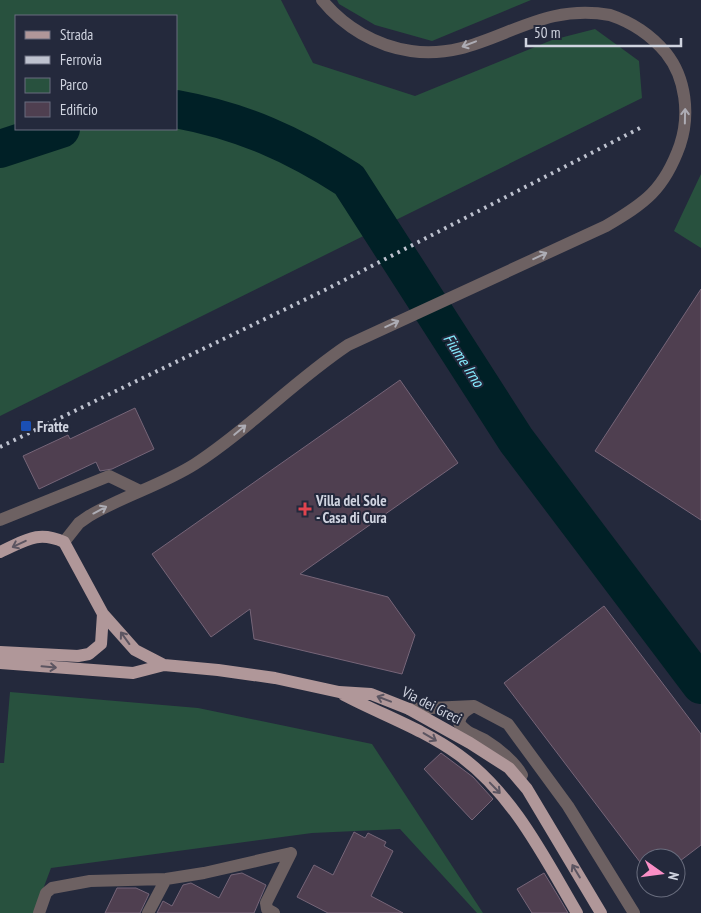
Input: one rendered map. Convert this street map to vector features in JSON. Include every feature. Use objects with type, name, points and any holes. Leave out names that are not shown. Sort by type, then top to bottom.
[{"type":"main road","points":[[0,552],[32,536],[54,537],[64,542]]},
{"type":"main road","name":"Via dei Greci","points":[[64,542],[103,614],[135,650],[164,666]]},
{"type":"main road","points":[[0,652],[65,657],[88,654],[101,644],[103,614]]},
{"type":"main road","name":"Via dei Greci","points":[[0,663],[133,673],[164,666],[254,675],[339,692],[371,694],[409,709],[470,743],[509,768],[527,790],[601,913]]},
{"type":"main road","points":[[339,692],[366,707],[403,722],[459,755],[481,774],[515,810],[577,913]]},
{"type":"street","points":[[64,542],[84,519],[193,466],[213,452],[316,367],[348,345],[606,226],[651,197],[673,163],[685,123],[685,98],[681,81],[673,62],[662,48],[626,20],[582,8],[559,10],[508,27],[453,50],[433,53],[395,48],[370,38],[335,16],[322,0]]},
{"type":"street","points":[[0,520],[109,476],[140,491]]},
{"type":"street","points":[[468,706],[463,712],[459,723],[470,734],[485,740],[511,761],[521,773],[527,790]]},
{"type":"street","points":[[409,709],[468,706],[508,724],[531,752],[573,813],[634,913]]},
{"type":"street","points":[[39,913],[46,893],[52,888],[90,881],[166,878],[204,873],[291,853],[266,903],[267,909],[274,913]]},
{"type":"street","points":[[148,913],[166,878]]},
{"type":"green space","points":[[0,0],[281,0],[313,63],[415,96],[552,40],[595,29],[639,61],[642,98],[0,416]]},
{"type":"green space","points":[[337,0],[531,0],[432,41],[375,25],[339,4]]},
{"type":"green space","points":[[701,174],[701,248],[674,231]]},
{"type":"green space","points":[[10,692],[198,708],[372,744],[483,913],[477,913],[400,829],[312,833],[51,868],[34,913],[0,913],[0,763],[4,763]]},
{"type":"building","points":[[701,289],[701,520],[595,451]]},
{"type":"building","name":"Villa del Sole - Casa di Cura","points":[[400,380],[458,463],[300,574],[388,597],[415,635],[402,674],[254,639],[250,609],[211,637],[152,554]]},
{"type":"building","points":[[135,408],[154,449],[112,469],[100,471],[96,462],[39,489],[23,456],[68,435],[70,439]]},
{"type":"building","points":[[604,606],[701,734],[701,845],[686,856],[686,848],[636,848],[636,857],[504,683]]},
{"type":"building","points":[[441,753],[473,777],[493,799],[472,820],[424,769]]},
{"type":"building","points":[[354,832],[365,838],[368,833],[386,842],[384,846],[393,851],[371,896],[403,913],[328,913],[297,897],[314,865],[333,875]]},
{"type":"building","points":[[242,873],[266,885],[254,913],[157,913],[163,901],[172,906],[183,885],[191,883],[219,898],[231,875]]},
{"type":"building","points":[[544,873],[568,913],[532,913],[517,889]]},
{"type":"building","points":[[117,888],[136,888],[149,894],[140,913],[105,913]]},
{"type":"waterway","name":"Fiume Irno","points":[[178,109],[245,127],[308,155],[349,180],[516,440],[701,685]]},
{"type":"waterway","name":"Fiume Irno","points":[[0,149],[58,130]]},
{"type":"railway","points":[[0,447],[327,289],[642,127]]},
{"type":"place","name":"Fratte","points":[[26,426]]},
{"type":"place","name":"Villa del Sole - Casa di Cura","points":[[305,509]]}]
